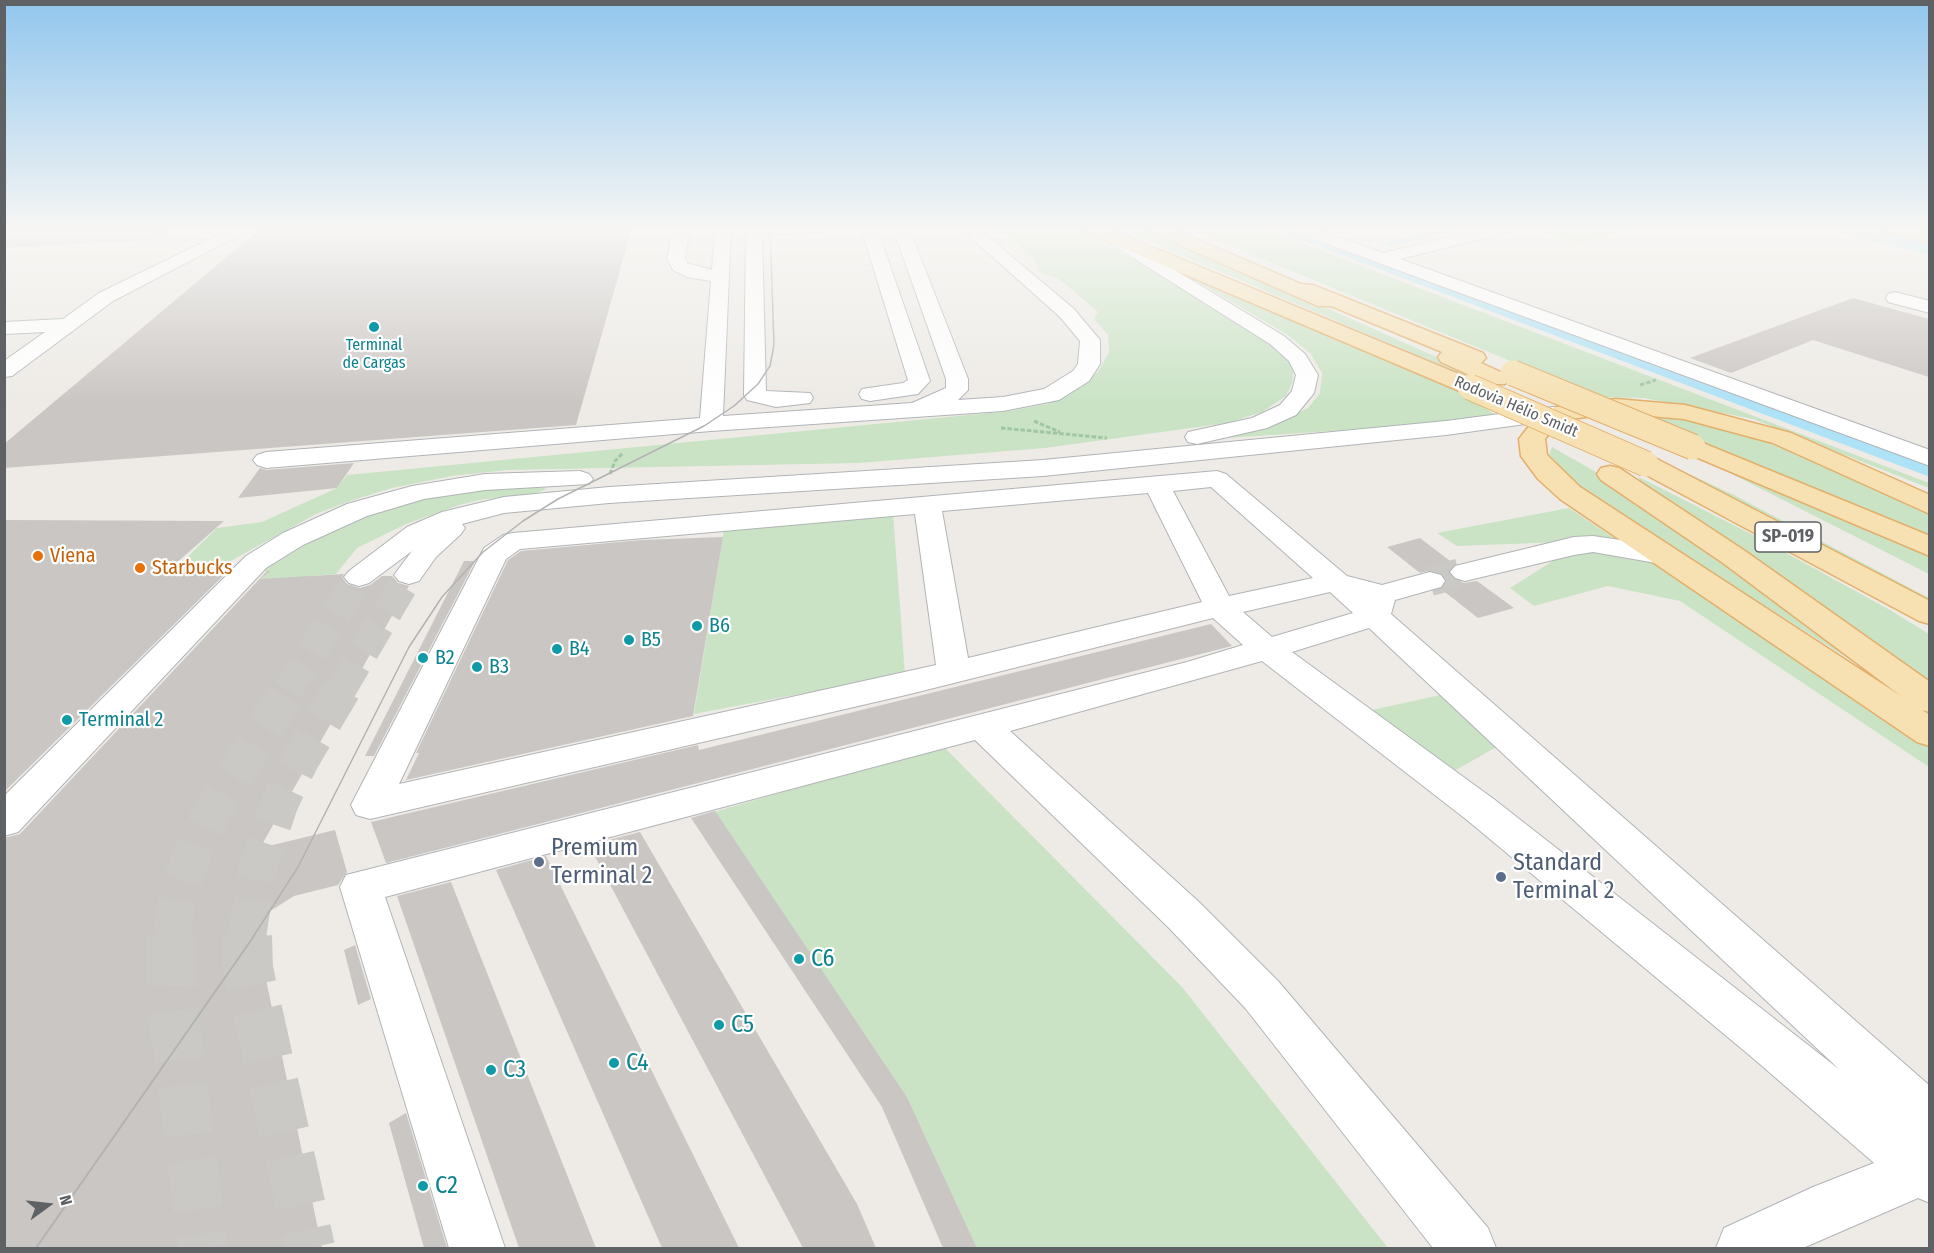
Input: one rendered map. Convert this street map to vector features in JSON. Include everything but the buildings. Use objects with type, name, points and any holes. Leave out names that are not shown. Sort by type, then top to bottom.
[{"type":"main road","name":"Rodovia Hélio Smidt","points":[[1229,286],[1470,387],[1669,455],[1929,614]]},
{"type":"main road","name":"Rodovia Hélio Smidt","points":[[1291,286],[1505,376],[1669,455],[1929,588]]},
{"type":"main road","points":[[1470,387],[1610,474],[1734,557],[1929,700]]},
{"type":"main road","points":[[1929,506],[1782,438],[1711,417],[1648,407],[1616,406],[1565,412],[1542,426],[1532,439],[1534,456],[1547,473],[1570,493],[1929,733]]},
{"type":"main road","points":[[1669,455],[1929,547]]},
{"type":"street","points":[[4,372],[65,325],[106,297],[127,286]]},
{"type":"street","points":[[711,423],[721,286]]},
{"type":"street","points":[[754,286],[755,395],[776,400],[895,392],[910,389],[918,381],[888,286]]},
{"type":"street","points":[[923,286],[957,379],[957,390]]},
{"type":"street","points":[[266,460],[711,423],[1003,404],[1051,395],[1067,386],[1085,370],[1089,364],[1090,340],[1085,330],[1036,286]]},
{"type":"street","points":[[687,527],[741,505],[902,477],[1214,435],[1259,423],[1288,410],[1303,393],[1307,375],[1298,358],[1277,340],[1192,286]]},
{"type":"street","points":[[1461,286],[1929,459]]},
{"type":"street","points":[[1895,297],[1929,307]]},
{"type":"street","points":[[4,328],[65,325]]},
{"type":"street","points":[[957,390],[1003,404]]},
{"type":"street","points":[[895,411],[939,402],[957,390]]},
{"type":"street","points":[[359,577],[394,547],[417,533],[452,518],[504,505],[609,495],[1043,468],[1183,456],[1565,412]]},
{"type":"street","points":[[1782,438],[1929,498]]},
{"type":"street","points":[[1904,450],[1929,439]]},
{"type":"street","points":[[4,821],[256,562],[293,540],[357,510],[421,492],[619,465],[859,479]]},
{"type":"street","points":[[1335,582],[954,672],[370,805],[494,554],[513,541],[1217,479],[1335,582],[1378,605],[1928,1158]]},
{"type":"street","points":[[1157,485],[1198,569],[1221,609],[1267,649],[1481,810],[1771,1042],[1928,1158]]},
{"type":"street","points":[[409,575],[426,550],[452,527],[504,505]]},
{"type":"street","points":[[927,505],[954,672]]},
{"type":"street","points":[[1465,572],[1574,546],[1593,544],[1662,555]]},
{"type":"street","points":[[477,1248],[361,887],[1194,671],[1267,649],[1378,605],[1431,581]]},
{"type":"street","points":[[982,726],[1184,915],[1262,995],[1468,1248]]},
{"type":"street","points":[[1744,1248],[1928,1158]]},
{"type":"green space","points":[[1068,286],[1179,286],[1259,334],[1281,352],[1294,368],[1292,383],[1286,396],[1262,412],[1227,423],[1045,448],[858,463],[507,470],[452,476],[392,488],[350,501],[316,514],[227,563],[194,573],[171,573],[217,528],[262,522],[337,488],[347,475],[1010,411],[1047,404],[1084,385],[1100,369],[1109,352],[1108,335],[1094,319],[1098,312]]},
{"type":"green space","points":[[1205,286],[1221,286],[1460,391],[1497,416],[1450,423],[1212,439],[1265,429],[1308,408],[1320,393],[1322,373],[1311,354],[1288,335]]},
{"type":"green space","points":[[1255,286],[1279,286],[1490,381],[1483,383]]},
{"type":"green space","points":[[1329,286],[1415,286],[1929,483],[1929,488],[1753,419],[1644,398],[1598,397]]},
{"type":"green space","points":[[1650,411],[1763,435],[1929,511],[1929,535],[1637,415]]},
{"type":"green space","points":[[1552,447],[1603,476],[1923,706],[1587,493],[1549,455]]},
{"type":"green space","points":[[1659,460],[1734,495],[1929,598],[1929,606],[1653,461]]},
{"type":"green space","points":[[1727,470],[1929,552],[1929,574],[1730,473]]},
{"type":"green space","points":[[1639,477],[1759,538],[1929,634],[1929,693],[1641,486]]},
{"type":"green space","points":[[535,486],[547,489],[533,494],[484,499],[459,505],[406,524],[357,548],[336,574],[311,576],[308,583],[254,587],[269,571],[262,571],[276,559],[360,519],[423,499],[457,493]]},
{"type":"green space","points":[[1569,508],[1617,540],[1457,546],[1437,533]]},
{"type":"green space","points":[[893,514],[905,674],[694,714],[724,530]]},
{"type":"green space","points":[[1584,549],[1633,554],[1662,566],[1929,742],[1929,767],[1680,601],[1608,586],[1534,606],[1510,588],[1564,554]]},
{"type":"green space","points":[[1445,694],[1500,745],[1449,774],[1363,712]]},
{"type":"green space","points":[[943,746],[1182,987],[1388,1248],[977,1248],[907,1097],[714,812]]},
{"type":"waterway","points":[[1439,286],[1930,470]]},
{"type":"tunnel","points":[[1430,581],[1465,572]]},
{"type":"tunnel","points":[[341,690],[409,575]]},
{"type":"tunnel","points":[[288,690],[359,577]]},
{"type":"tunnel","points":[[172,937],[178,892],[196,844],[210,816],[289,689]]},
{"type":"tunnel","points":[[247,937],[257,871],[279,804],[300,760],[342,689]]},
{"type":"tunnel","points":[[172,936],[171,996],[203,1248]]},
{"type":"tunnel","points":[[247,937],[248,969],[310,1248]]},
{"type":"tram line","points":[[253,937],[298,867],[409,647],[442,597],[483,552],[523,521],[558,499],[704,426],[734,406],[758,384],[770,366],[774,345],[772,286]]},
{"type":"tram line","points":[[36,1248],[254,936]]},
{"type":"place","name":"Terminal de Cargas","points":[[374,327]]},
{"type":"place","name":"Viena","points":[[38,556]]},
{"type":"place","name":"Starbucks","points":[[140,568]]},
{"type":"place","name":"B6","points":[[697,626]]},
{"type":"place","name":"B5","points":[[629,640]]},
{"type":"place","name":"B4","points":[[557,649]]},
{"type":"place","name":"B2","points":[[423,658]]},
{"type":"place","name":"B3","points":[[477,667]]},
{"type":"place","name":"Terminal 2","points":[[67,720]]},
{"type":"place","name":"Premium Terminal 2","points":[[539,862]]},
{"type":"place","name":"Standard Terminal 2","points":[[1501,877]]},
{"type":"place","name":"C6","points":[[799,959]]},
{"type":"place","name":"C5","points":[[719,1025]]},
{"type":"place","name":"C4","points":[[614,1063]]},
{"type":"place","name":"C3","points":[[491,1070]]},
{"type":"place","name":"C2","points":[[423,1186]]}]
